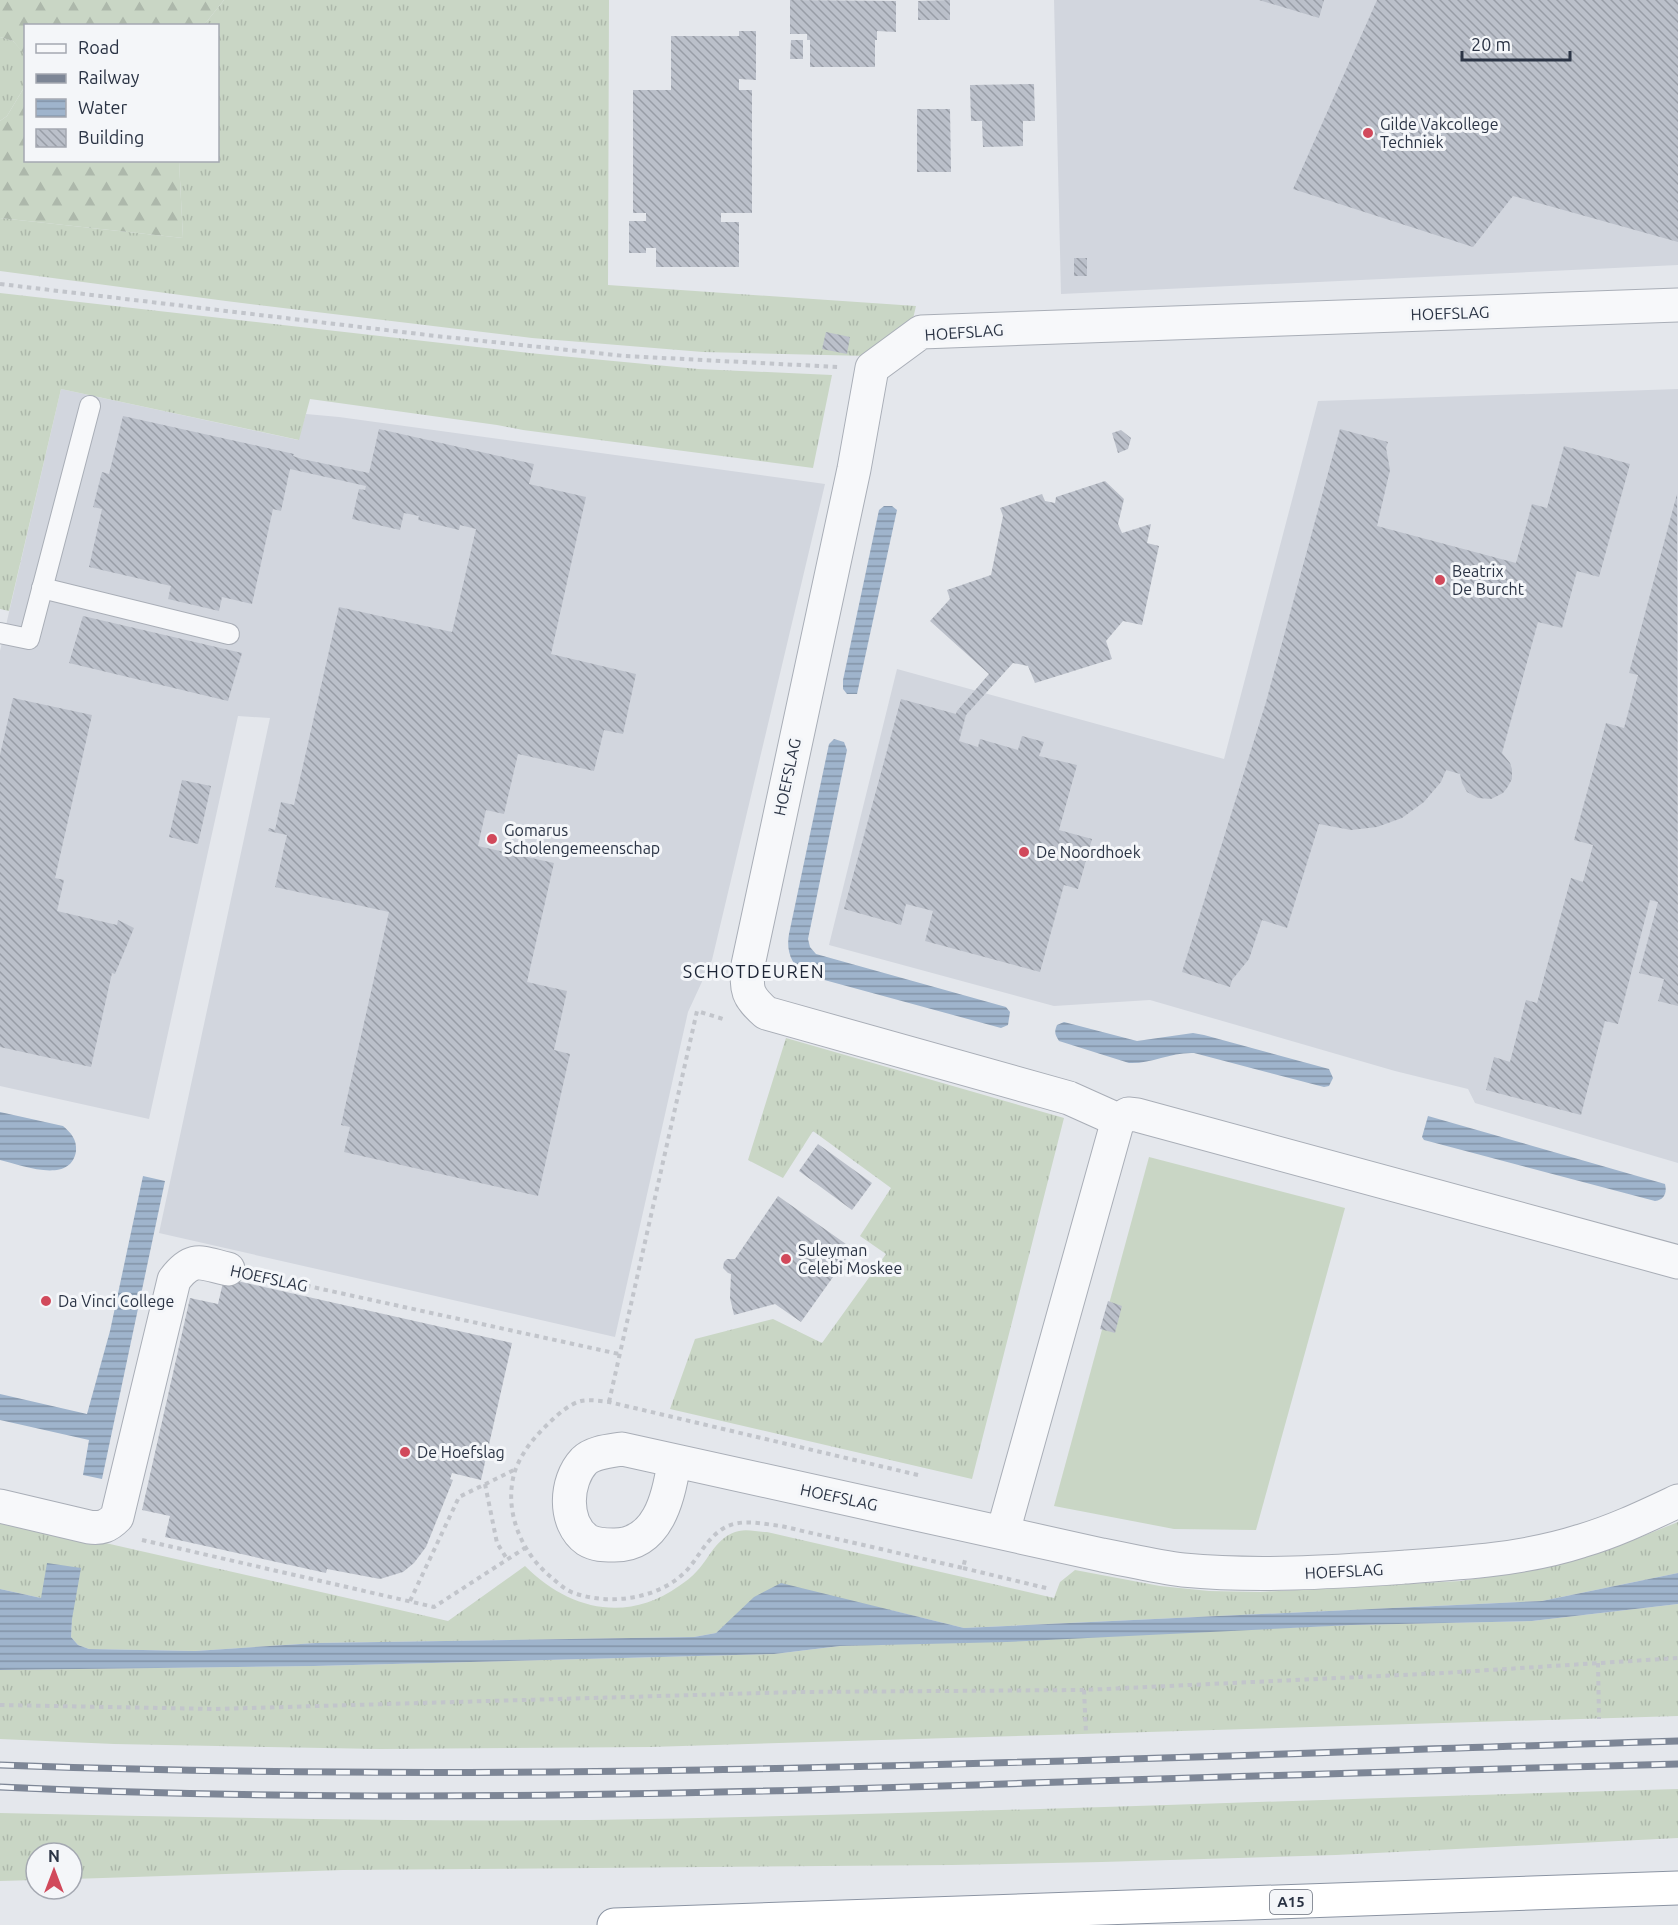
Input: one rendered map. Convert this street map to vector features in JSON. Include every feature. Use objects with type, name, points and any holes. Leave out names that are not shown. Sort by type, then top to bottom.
[{"type":"highway","name":"A15","points":[[614,1925],[1678,1888]]},
{"type":"street","name":"HOEFSLAG","points":[[752,1001],[746,985],[748,965],[854,470],[872,368],[921,332],[1678,305]]},
{"type":"street","points":[[752,1001],[766,1014],[1069,1098],[1118,1120]]},
{"type":"street","points":[[1003,1532],[1118,1120],[1128,1114],[1678,1262]]},
{"type":"street","points":[[0,1506],[99,1529],[110,1524],[117,1517],[174,1280],[182,1268],[189,1264],[215,1259]]},
{"type":"street","name":"HOEFSLAG","points":[[674,1462],[1102,1555],[1181,1570],[1262,1574],[1473,1563],[1523,1555],[1580,1542],[1630,1524],[1678,1501]]},
{"type":"lane","points":[[0,633],[29,639],[90,406]]},
{"type":"lane","points":[[42,588],[229,634]]},
{"type":"path","points":[[0,284],[424,335],[626,356],[872,368]]},
{"type":"path","points":[[609,1402],[697,1011],[724,1020],[752,1001]]},
{"type":"path","name":"HOEFSLAG","points":[[215,1259],[619,1354]]},
{"type":"path","points":[[410,1601],[459,1497],[516,1468]]},
{"type":"path","points":[[485,1484],[497,1543],[507,1559]]},
{"type":"path","points":[[110,1524],[127,1537],[434,1607],[525,1548]]},
{"type":"path","points":[[963,1568],[1050,1589]]},
{"type":"path","points":[[0,1705],[216,1709],[797,1692],[1084,1690],[1220,1685],[1678,1658]]},
{"type":"path","points":[[1598,1663],[1599,1719]]},
{"type":"path","points":[[1084,1690],[1086,1734]]},
{"type":"shaded area","name":"Gilde Vakcollege Techniek","points":[[1054,0],[1678,0],[1678,265],[1061,294]]},
{"type":"shaded area","name":"Gomarus Scholengemeenschap","points":[[61,389],[298,440],[306,414],[825,484],[712,960],[688,1012],[615,1337],[159,1233],[270,718],[238,716],[149,1119],[0,1086],[0,651]]},
{"type":"shaded area","points":[[1678,389],[1678,1163],[1475,1103],[1468,1089],[1395,1071],[1150,1000],[1054,1006],[829,945],[897,669],[1224,759],[1318,401]]},
{"type":"green space","points":[[0,0],[224,0],[205,24],[24,24],[24,54],[13,41],[0,37]]},
{"type":"green space","points":[[224,0],[609,0],[608,285],[916,306],[912,323],[868,356],[703,352],[532,338],[0,271],[0,218],[183,238],[179,162],[219,162],[219,24],[205,24]]},
{"type":"green space","points":[[0,37],[13,41],[24,53],[24,88],[7,116],[0,121]]},
{"type":"green space","points":[[24,88],[24,162],[179,162],[183,238],[0,218],[0,121],[7,116]]},
{"type":"green space","points":[[0,293],[529,353],[698,369],[832,375],[813,468],[310,399],[299,440],[61,389],[9,611],[0,609]]},
{"type":"green space","points":[[786,1038],[1064,1118],[972,1479],[670,1409],[695,1339],[773,1319],[822,1343],[886,1254],[860,1236],[891,1188],[813,1131],[783,1178],[748,1160]]},
{"type":"green space","points":[[1149,1157],[1345,1208],[1256,1530],[1174,1529],[1054,1506]]},
{"type":"green space","points":[[0,1519],[448,1621],[525,1566],[560,1593],[579,1601],[618,1608],[639,1605],[659,1598],[681,1584],[695,1573],[725,1537],[746,1530],[767,1532],[1054,1598],[1060,1582],[1075,1570],[1160,1586],[1209,1591],[1260,1592],[1460,1581],[1529,1571],[1608,1550],[1678,1522],[1678,1573],[1542,1601],[964,1628],[890,1610],[727,1623],[716,1633],[694,1637],[316,1643],[195,1651],[89,1649],[78,1645],[71,1637],[72,1619],[41,1598],[0,1589]]},
{"type":"green space","points":[[1678,1604],[1678,1716],[650,1747],[380,1749],[114,1744],[0,1739],[0,1670],[314,1666],[774,1654],[840,1646],[1352,1625],[1532,1621]]},
{"type":"green space","points":[[1678,1789],[1678,1838],[1336,1855],[1102,1862],[343,1870],[84,1879],[84,1841],[24,1841],[24,1880],[0,1881],[0,1813],[369,1820],[590,1820]]},
{"type":"water","points":[[884,506],[892,506],[897,510],[857,694],[847,694],[843,689],[843,680],[879,510]]},
{"type":"water","points":[[834,739],[844,742],[847,750],[808,939],[810,947],[816,954],[1006,1007],[1010,1012],[1008,1025],[1001,1028],[806,975],[793,962],[788,946],[789,934],[829,744]]},
{"type":"water","points":[[1064,1022],[1137,1041],[1193,1033],[1204,1035],[1329,1069],[1333,1078],[1329,1086],[1324,1087],[1194,1053],[1129,1063],[1059,1041],[1055,1030],[1057,1025]]},
{"type":"water","points":[[0,1112],[63,1126],[76,1143],[72,1161],[65,1167],[44,1170],[0,1160]]},
{"type":"water","points":[[1428,1116],[1665,1184],[1665,1193],[1661,1199],[1655,1201],[1424,1140],[1422,1137]]},
{"type":"water","points":[[143,1176],[165,1181],[102,1479],[83,1475],[89,1440],[0,1420],[0,1394],[87,1414],[110,1331]]},
{"type":"water","points":[[47,1563],[81,1568],[71,1637],[78,1645],[89,1649],[195,1651],[316,1643],[694,1637],[716,1633],[754,1597],[781,1583],[964,1628],[1542,1601],[1678,1573],[1678,1604],[1532,1621],[1352,1625],[1007,1642],[840,1646],[774,1654],[314,1666],[0,1670],[0,1589],[41,1598]]},
{"type":"building","points":[[790,0],[896,1],[896,32],[877,31],[875,67],[810,67],[810,40],[807,40],[807,34],[790,34]]},
{"type":"building","points":[[950,0],[950,20],[918,20],[918,1]]},
{"type":"building","points":[[1259,0],[1324,0],[1319,18]]},
{"type":"building","points":[[1377,0],[1678,0],[1678,242],[1513,196],[1473,247],[1293,189]]},
{"type":"building","points":[[739,31],[756,31],[756,80],[739,79],[739,90],[752,90],[752,213],[721,213],[721,222],[739,222],[739,267],[656,267],[656,248],[646,248],[646,253],[629,253],[629,221],[646,221],[646,213],[633,213],[633,90],[671,90],[671,36],[739,36]]},
{"type":"building","points":[[791,40],[803,40],[803,59],[790,59]]},
{"type":"building","points":[[1034,84],[1035,121],[1023,121],[1023,146],[983,147],[982,121],[971,121],[970,85]]},
{"type":"building","points":[[917,109],[950,109],[951,172],[917,172]]},
{"type":"building","points":[[1074,258],[1087,258],[1087,276],[1074,276]]},
{"type":"building","points":[[826,332],[850,337],[847,354],[822,349]]},
{"type":"building","points":[[123,416],[369,473],[379,429],[534,464],[529,484],[586,497],[551,654],[636,674],[623,734],[604,730],[594,771],[518,754],[504,814],[486,810],[478,846],[554,863],[527,982],[567,991],[554,1050],[570,1054],[538,1196],[344,1152],[350,1127],[341,1125],[389,912],[275,887],[287,835],[268,831],[269,828],[275,830],[281,802],[294,805],[339,607],[452,632],[476,529],[460,525],[459,530],[418,520],[419,516],[404,513],[400,530],[352,519],[359,489],[365,490],[366,486],[290,469],[281,511],[273,509],[252,604],[222,597],[219,611],[168,599],[171,586],[89,567],[102,509],[93,507],[102,472],[109,474]]},
{"type":"building","points":[[1340,429],[1388,442],[1386,448],[1390,470],[1377,526],[1516,563],[1532,504],[1547,508],[1564,446],[1630,464],[1599,577],[1577,571],[1562,628],[1538,622],[1502,753],[1512,769],[1512,779],[1507,788],[1503,793],[1491,799],[1478,798],[1467,792],[1460,774],[1446,770],[1441,782],[1424,802],[1402,818],[1377,827],[1351,830],[1319,824],[1287,928],[1262,920],[1249,959],[1232,980],[1230,987],[1182,972],[1266,702]]},
{"type":"building","points":[[1121,430],[1131,438],[1128,449],[1118,453],[1112,433]]},
{"type":"building","points":[[1105,481],[1124,499],[1118,524],[1122,533],[1151,524],[1147,543],[1159,546],[1142,625],[1123,621],[1106,641],[1112,659],[1035,683],[1028,666],[1013,663],[966,715],[959,741],[978,747],[980,739],[1018,750],[1022,736],[1044,742],[1039,756],[1077,765],[1059,830],[1092,839],[1078,889],[1064,885],[1040,972],[925,941],[933,911],[906,904],[901,925],[844,909],[901,699],[956,714],[989,674],[930,621],[950,599],[947,590],[991,575],[1003,516],[1000,508],[1042,494],[1045,501],[1055,503],[1056,497]]},
{"type":"building","points":[[1677,494],[1678,1006],[1658,1001],[1664,979],[1639,973],[1658,902],[1650,900],[1618,1024],[1605,1021],[1581,1115],[1486,1090],[1494,1057],[1510,1062],[1526,1000],[1537,1003],[1571,878],[1583,882],[1593,845],[1574,840],[1606,723],[1624,728],[1638,675],[1629,673]]},
{"type":"building","points":[[83,616],[242,653],[228,701],[69,663]]},
{"type":"building","points":[[13,698],[92,715],[55,878],[64,880],[57,911],[117,925],[118,920],[134,928],[115,974],[112,973],[91,1067],[0,1047],[0,755]]},
{"type":"building","points":[[182,780],[211,786],[198,844],[169,837]]},
{"type":"building","points":[[818,1144],[872,1183],[852,1210],[799,1171]]},
{"type":"building","name":"Suleyman Celebi Moskee","points":[[778,1196],[853,1249],[801,1322],[775,1304],[734,1315],[730,1298],[731,1274],[723,1268],[727,1259],[735,1259]]},
{"type":"building","points":[[224,1278],[512,1343],[481,1480],[452,1473],[450,1479],[453,1480],[426,1547],[414,1563],[403,1572],[380,1579],[327,1569],[326,1573],[165,1537],[170,1516],[142,1510],[190,1298],[218,1304]]},
{"type":"building","points":[[1108,1301],[1122,1306],[1115,1333],[1100,1329]]},
{"type":"railway","points":[[0,1765],[210,1771],[629,1771],[1049,1762],[1678,1741]]},
{"type":"railway","points":[[0,1787],[257,1795],[643,1794],[1678,1764]]},
{"type":"place","name":"Gilde Vakcollege Techniek","points":[[1368,133]]},
{"type":"place","name":"Beatrix De Burcht","points":[[1440,580]]},
{"type":"place","name":"Gomarus Scholengemeenschap","points":[[492,839]]},
{"type":"place","name":"De Noordhoek","points":[[1024,852]]},
{"type":"place","name":"Suleyman Celebi Moskee","points":[[786,1259]]},
{"type":"place","name":"Da Vinci College","points":[[46,1301]]},
{"type":"place","name":"De Hoefslag","points":[[405,1452]]},
{"type":"district","name":"SCHOTDEUREN","points":[[754,972]]}]
